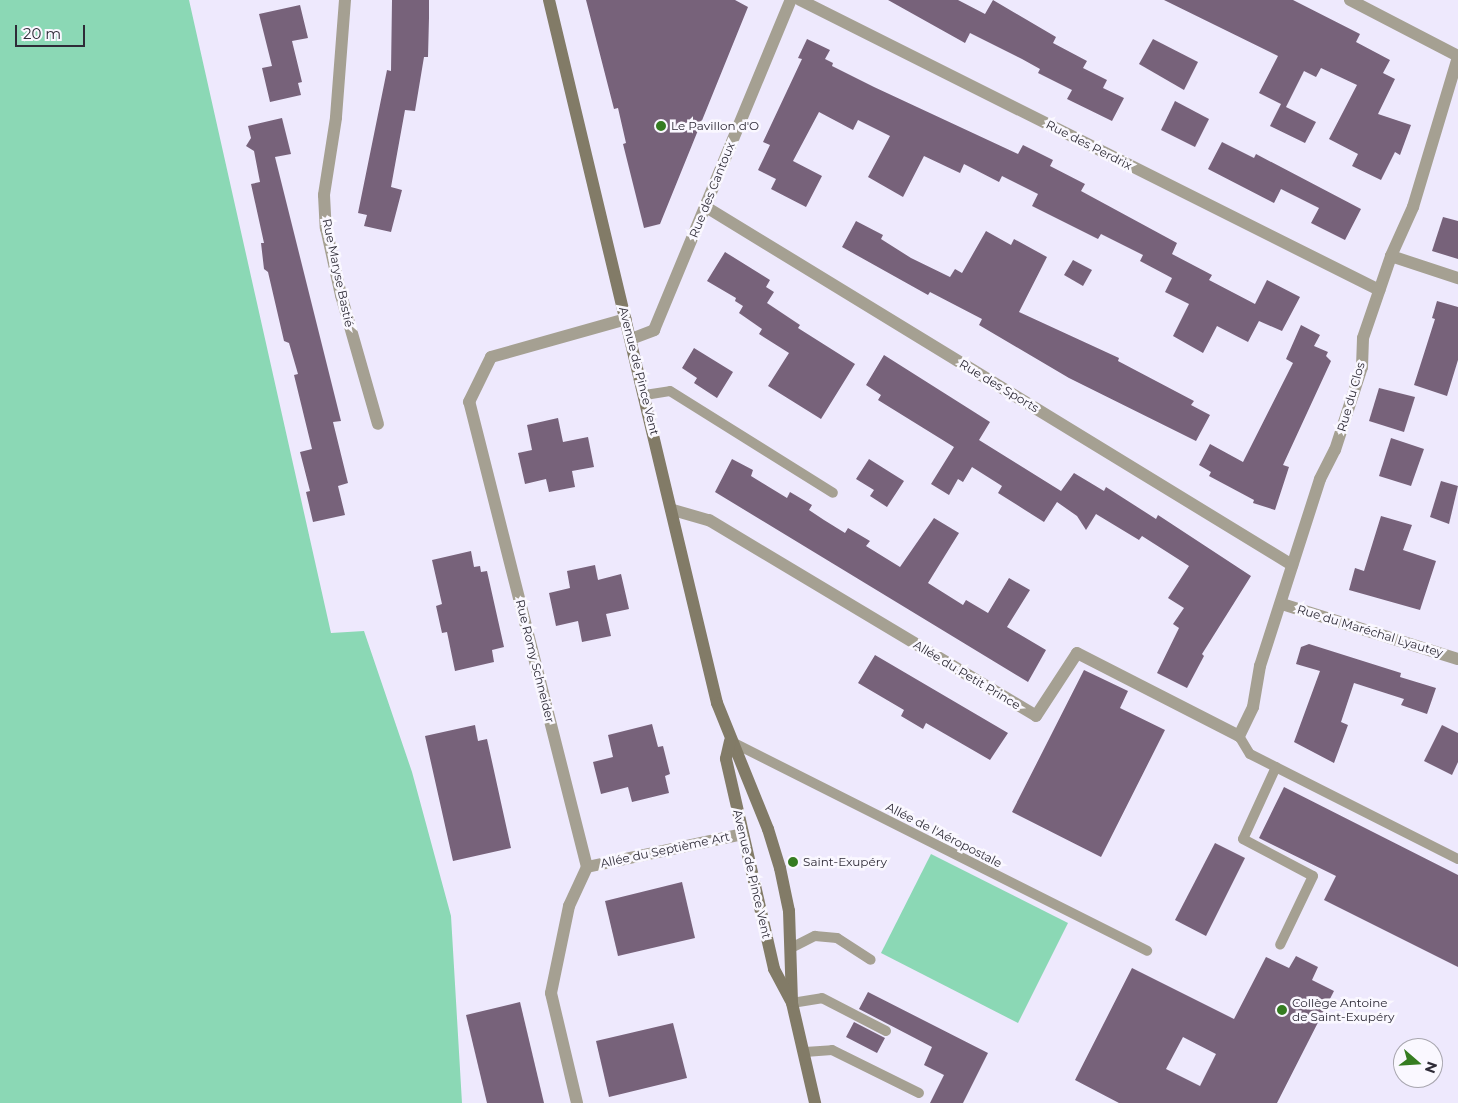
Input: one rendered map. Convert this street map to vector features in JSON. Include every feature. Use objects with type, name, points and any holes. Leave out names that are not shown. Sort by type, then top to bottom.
[{"type":"main road","name":"Avenue de Pince Vent","points":[[549,0],[673,510],[717,703],[730,741],[745,768],[780,868],[788,911],[792,1003]]},
{"type":"main road","name":"Avenue de Pince Vent","points":[[730,741],[726,759],[774,969],[792,1003],[805,1052],[815,1103]]},
{"type":"street","name":"Rue Maryse Bastié","points":[[345,0],[336,118],[324,196],[326,228],[341,295],[378,424]]},
{"type":"street","name":"Rue des Cantoux","points":[[631,339],[654,330],[791,0]]},
{"type":"street","name":"Rue des Perdrix","points":[[800,0],[1379,290]]},
{"type":"street","points":[[1350,0],[1458,57]]},
{"type":"street","name":"Rue du Clos","points":[[1239,736],[1253,707],[1260,666],[1282,604],[1292,565],[1320,478],[1335,450],[1359,376],[1363,338],[1391,256],[1414,206],[1458,57]]},
{"type":"street","name":"Rue des Sports","points":[[706,207],[1292,565]]},
{"type":"street","points":[[1391,256],[1458,278]]},
{"type":"street","name":"Rue Romy Schneider","points":[[587,867],[469,402],[492,357],[626,319]]},
{"type":"street","name":"Allée du Petit Prince","points":[[673,510],[710,520],[1036,716],[1077,653],[1239,736]]},
{"type":"street","name":"Rue du Maréchal Lyautey","points":[[1282,604],[1458,659]]},
{"type":"street","name":"Allée du Septième Art","points":[[587,867],[743,834]]},
{"type":"street","points":[[577,1103],[551,993],[569,906],[587,867]]},
{"type":"lane","points":[[645,395],[670,391],[833,493]]},
{"type":"lane","points":[[1239,736],[1250,754],[1458,859]]},
{"type":"lane","name":"Allée de l'Aéropostale","points":[[730,741],[1147,951]]},
{"type":"lane","points":[[1276,767],[1243,839],[1313,876],[1280,944]]},
{"type":"lane","points":[[791,948],[815,936],[837,938],[871,960]]},
{"type":"lane","points":[[792,1003],[822,998],[886,1030]]},
{"type":"lane","points":[[805,1052],[832,1050],[919,1093]]},
{"type":"green space","points":[[0,0],[189,0],[331,633],[364,631],[412,772],[451,916],[462,1103],[0,1103]]},
{"type":"green space","points":[[931,854],[1068,923],[1018,1023],[881,953]]},
{"type":"building","points":[[392,0],[429,0],[429,18],[428,57],[424,57],[415,111],[405,110],[391,187],[402,190],[391,232],[364,226],[367,215],[358,213],[387,70],[391,71]]},
{"type":"building","name":"Le Pavillon d'O","points":[[586,0],[735,0],[748,7],[660,224],[644,228],[623,144],[626,143],[618,108],[614,109]]},
{"type":"building","points":[[888,0],[958,0],[985,14],[993,0],[1056,37],[1053,43],[1087,61],[1083,68],[1107,80],[1103,88],[1124,98],[1112,121],[1067,99],[1072,90],[1038,73],[1040,69],[1022,59],[970,33],[965,43]]},
{"type":"building","points":[[1164,0],[1293,0],[1360,34],[1356,42],[1390,60],[1383,73],[1395,79],[1378,114],[1411,125],[1400,155],[1395,152],[1381,180],[1352,166],[1358,154],[1329,139],[1357,85],[1321,68],[1316,77],[1304,71],[1286,107],[1316,122],[1305,143],[1270,126],[1281,104],[1259,93],[1278,56]]},
{"type":"building","points":[[300,5],[308,38],[292,41],[302,82],[298,83],[301,95],[270,102],[262,68],[272,66],[259,14]]},
{"type":"building","points":[[807,39],[830,50],[825,59],[833,63],[832,66],[874,87],[1018,154],[1023,145],[1053,160],[1050,166],[1085,184],[1081,191],[1177,243],[1172,254],[1212,275],[1209,280],[1255,304],[1267,280],[1300,297],[1282,331],[1259,321],[1248,342],[1217,326],[1203,353],[1173,336],[1189,304],[1165,292],[1172,278],[1140,261],[1143,255],[1101,234],[1098,239],[1032,206],[1038,194],[1002,176],[999,182],[964,164],[960,173],[924,156],[903,197],[868,177],[890,136],[858,120],[853,130],[819,112],[793,161],[822,176],[806,207],[771,189],[776,179],[758,170],[770,145],[763,142],[802,59],[798,58]]},
{"type":"building","points":[[1153,39],[1198,62],[1184,90],[1139,64]]},
{"type":"building","points":[[1175,101],[1209,119],[1195,147],[1161,130]]},
{"type":"building","points":[[282,118],[291,154],[275,157],[341,421],[333,422],[348,483],[338,486],[345,515],[313,522],[306,492],[310,491],[300,452],[312,449],[294,375],[298,374],[289,343],[284,341],[268,272],[264,269],[261,243],[264,243],[251,184],[260,182],[254,151],[246,146],[251,138],[248,126]]},
{"type":"building","points":[[1222,142],[1254,158],[1256,154],[1361,209],[1345,240],[1311,223],[1319,208],[1281,189],[1274,203],[1208,169]]},
{"type":"building","points":[[1443,217],[1458,221],[1458,259],[1432,251]]},
{"type":"building","points":[[856,221],[883,235],[881,239],[911,258],[950,277],[955,269],[962,273],[986,231],[1011,245],[1014,239],[1047,257],[1019,312],[1119,358],[1118,361],[1194,401],[1191,405],[1210,415],[1196,441],[1069,378],[979,325],[982,319],[930,292],[928,295],[842,247]]},
{"type":"building","points":[[725,252],[770,280],[766,287],[774,292],[767,303],[800,325],[798,328],[855,364],[821,419],[768,386],[789,353],[759,334],[762,329],[739,313],[743,306],[735,301],[736,298],[707,281]]},
{"type":"building","points":[[1073,260],[1092,270],[1083,286],[1064,275]]},
{"type":"building","points":[[1437,301],[1458,307],[1458,360],[1447,396],[1414,385],[1435,319],[1432,318]]},
{"type":"building","points":[[1301,325],[1320,335],[1314,346],[1328,352],[1326,356],[1331,361],[1283,465],[1289,467],[1275,510],[1253,503],[1254,500],[1209,476],[1211,472],[1199,465],[1210,444],[1243,462],[1293,363],[1286,359]]},
{"type":"building","points":[[694,348],[733,372],[717,398],[694,383],[697,378],[682,368]]},
{"type":"building","points":[[884,355],[990,422],[979,440],[1061,491],[1074,473],[1104,491],[1106,487],[1156,519],[1158,515],[1251,576],[1202,654],[1204,656],[1187,688],[1157,673],[1179,628],[1173,624],[1184,608],[1168,598],[1189,566],[1142,536],[1139,540],[1096,514],[1086,530],[1077,516],[1057,502],[1044,522],[998,493],[1002,486],[972,467],[963,482],[958,479],[949,495],[931,484],[954,447],[878,400],[881,395],[866,385]]},
{"type":"building","points":[[1379,388],[1415,397],[1404,432],[1369,421]]},
{"type":"building","points":[[558,418],[563,442],[588,437],[594,467],[572,471],[575,487],[549,492],[546,479],[525,484],[518,453],[532,450],[527,425]]},
{"type":"building","points":[[1391,438],[1424,449],[1411,486],[1379,476]]},
{"type":"building","points":[[732,459],[753,470],[751,476],[787,498],[790,492],[812,505],[809,510],[845,533],[848,528],[870,541],[866,546],[900,567],[934,518],[959,533],[928,583],[963,605],[966,600],[988,613],[1009,578],[1030,590],[1007,627],[1046,650],[1028,682],[715,492]]},
{"type":"building","points":[[869,459],[904,481],[887,507],[870,496],[874,490],[856,479]]},
{"type":"building","points":[[1441,481],[1458,486],[1449,524],[1430,517]]},
{"type":"building","points":[[1381,516],[1412,525],[1403,550],[1436,561],[1420,610],[1349,590],[1355,568],[1364,571]]},
{"type":"building","points":[[471,551],[474,567],[480,566],[481,572],[487,571],[504,647],[492,650],[494,662],[455,671],[447,632],[442,633],[436,606],[442,604],[432,560]]},
{"type":"building","points":[[595,565],[598,580],[621,574],[629,609],[606,614],[611,636],[582,642],[578,621],[556,626],[549,593],[570,588],[567,571]]},
{"type":"building","points":[[1309,644],[1401,673],[1400,677],[1436,688],[1427,714],[1401,705],[1404,699],[1354,683],[1341,722],[1348,725],[1334,763],[1294,742],[1320,671],[1296,664],[1301,647]]},
{"type":"building","points":[[875,655],[1008,733],[990,760],[926,723],[923,729],[901,716],[904,710],[858,683]]},
{"type":"building","points":[[1084,670],[1128,691],[1120,708],[1165,730],[1101,857],[1012,812]]},
{"type":"building","points":[[652,724],[658,747],[663,746],[670,774],[665,776],[669,793],[632,802],[628,787],[601,794],[593,762],[613,757],[608,735]]},
{"type":"building","points":[[475,725],[478,741],[487,739],[511,848],[453,861],[425,736]]},
{"type":"building","points":[[1442,725],[1458,733],[1458,762],[1452,775],[1424,761]]},
{"type":"building","points":[[1284,787],[1458,875],[1458,967],[1324,900],[1336,876],[1259,838]]},
{"type":"building","points":[[1215,843],[1245,858],[1206,936],[1175,920]]},
{"type":"building","points":[[682,882],[695,938],[618,956],[605,901]]},
{"type":"building","points":[[1296,956],[1318,967],[1312,980],[1334,991],[1277,1103],[1119,1103],[1075,1080],[1132,968],[1234,1019],[1266,957],[1289,968]],"holes":[[[1183,1037],[1216,1054],[1200,1086],[1166,1069]]]},
{"type":"building","points":[[868,992],[988,1053],[963,1103],[930,1103],[944,1075],[924,1065],[932,1047],[859,1009]]},
{"type":"building","points":[[520,1002],[544,1103],[487,1103],[466,1015]]},
{"type":"building","points":[[854,1022],[885,1038],[877,1053],[846,1037]]},
{"type":"building","points":[[673,1023],[687,1078],[609,1097],[596,1041]]},
{"type":"place","name":"Le Pavillon d'O","points":[[661,126]]},
{"type":"place","name":"Saint-Exupéry","points":[[793,862]]},
{"type":"place","name":"Collège Antoine de Saint-Exupéry","points":[[1282,1010]]}]
